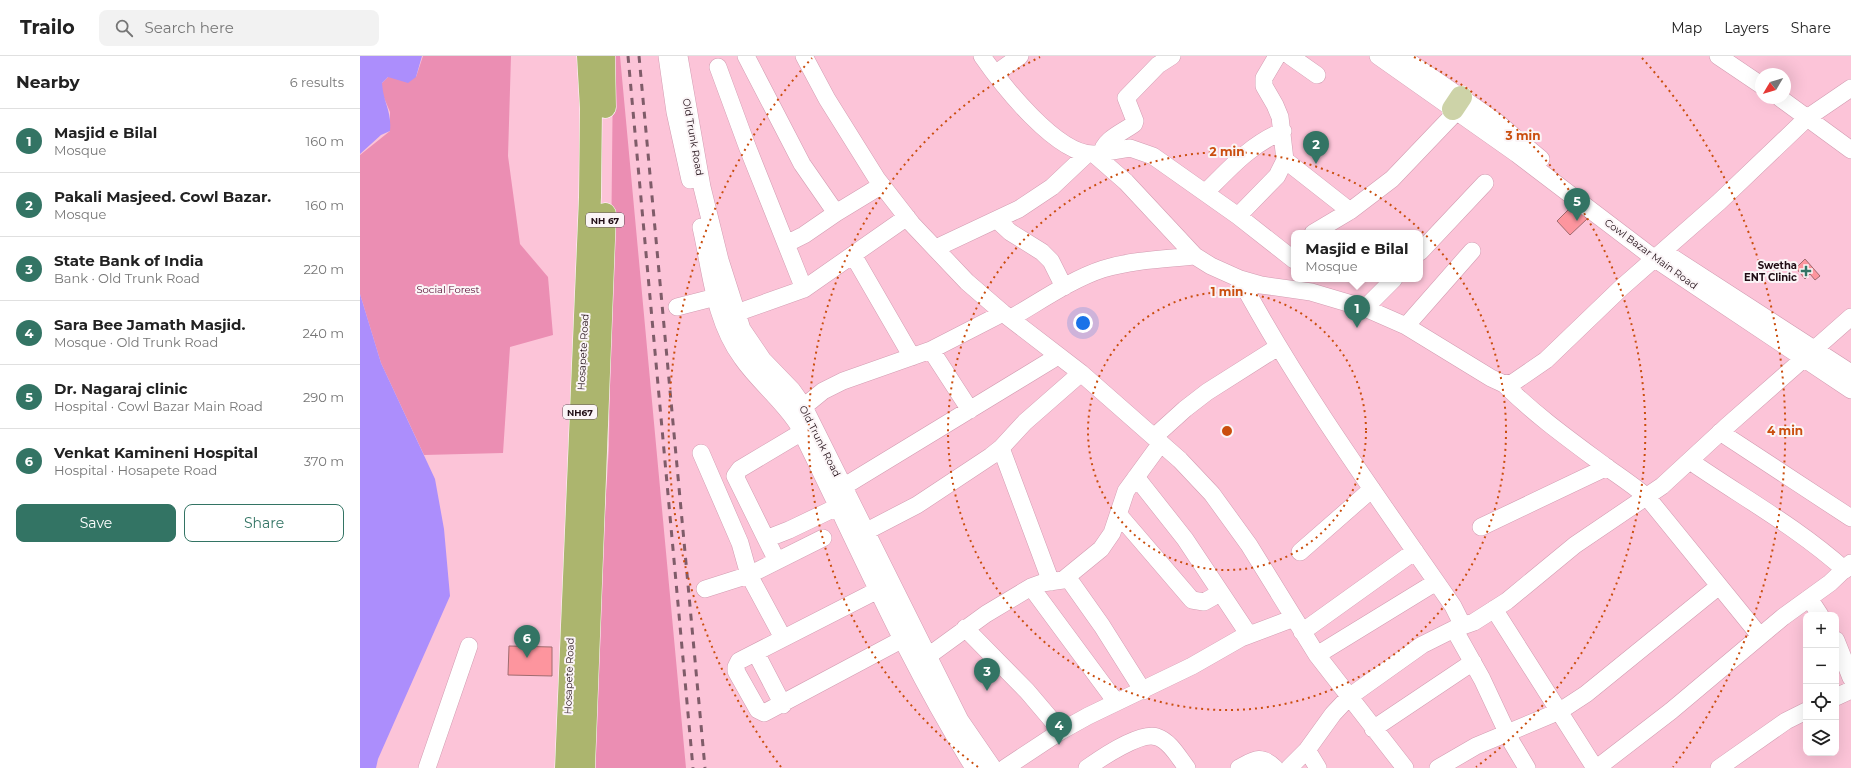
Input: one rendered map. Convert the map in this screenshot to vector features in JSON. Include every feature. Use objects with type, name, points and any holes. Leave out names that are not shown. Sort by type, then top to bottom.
[{"type":"highway","name":"Hosapete Road","points":[[566,768],[590,197],[591,109],[588,56]]},
{"type":"highway","name":"Hosapete Road","points":[[584,768],[606,198],[604,56]]},
{"type":"street","name":"Old Trunk Road","points":[[667,56],[684,158],[716,297],[729,315],[742,329],[762,360],[792,390],[798,411],[843,488],[865,532],[921,661],[993,768]]},
{"type":"street","name":"Old Trunk Road","points":[[679,56],[702,187],[720,260],[732,343],[747,364],[798,411]]},
{"type":"street","points":[[746,56],[802,164],[836,213]]},
{"type":"street","points":[[804,56],[827,99],[882,185],[907,218],[967,282],[1007,316],[1081,373],[1158,440],[1212,494],[1249,545],[1317,655],[1373,729],[1405,768]]},
{"type":"street","points":[[982,56],[1031,116],[1069,146],[1094,154],[1126,182],[1195,256],[1211,266],[1240,279],[1260,285],[1311,285],[1406,326],[1490,378],[1504,384],[1540,417],[1607,467],[1632,483],[1647,497],[1760,636]]},
{"type":"street","points":[[996,74],[1020,56]]},
{"type":"street","points":[[936,248],[1019,209],[1052,187],[1102,148],[1106,142],[1134,124],[1135,116],[1126,102],[1126,98],[1156,61],[1172,56]]},
{"type":"street","points":[[1238,216],[1277,176],[1285,160],[1280,117],[1264,86],[1264,78],[1277,56]]},
{"type":"street","points":[[1290,56],[1317,75]]},
{"type":"street","points":[[1378,56],[1457,106],[1498,123],[1583,194],[1660,255],[1810,355],[1851,390]]},
{"type":"street","points":[[1401,56],[1457,106]]},
{"type":"street","points":[[1718,56],[1755,81]]},
{"type":"street","points":[[718,67],[747,146],[804,289]]},
{"type":"street","points":[[1504,384],[1514,382],[1546,360],[1807,118],[1851,88]]},
{"type":"street","points":[[1788,104],[1851,150]]},
{"type":"street","points":[[1318,230],[1350,211],[1392,179],[1457,106]]},
{"type":"street","points":[[1206,192],[1251,148],[1259,142],[1282,131]]},
{"type":"street","points":[[1094,154],[1130,148],[1143,151],[1153,156],[1206,192],[1238,216],[1290,251]]},
{"type":"street","points":[[1285,160],[1350,211]]},
{"type":"street","points":[[1423,249],[1485,183]]},
{"type":"street","points":[[786,244],[819,226],[836,213],[882,185]]},
{"type":"street","points":[[729,315],[804,289],[907,218]]},
{"type":"street","points":[[997,220],[1010,232],[1034,245],[1051,261],[1064,287]]},
{"type":"street","points":[[1406,326],[1472,251]]},
{"type":"street","points":[[853,255],[912,357]]},
{"type":"street","points":[[974,768],[936,707],[921,661],[901,640],[802,432],[798,411],[823,391],[843,380],[931,350],[1007,316],[1103,269],[1133,263],[1195,256]]},
{"type":"street","points":[[1240,279],[1278,347],[1372,489],[1453,606],[1459,627],[1473,662],[1507,732],[1527,768]]},
{"type":"street","points":[[1365,308],[1391,282]]},
{"type":"street","points":[[677,307],[716,297]]},
{"type":"street","points":[[1289,768],[1306,750],[1333,714],[1349,697],[1422,645],[1459,627],[1474,622],[1507,601],[1575,545],[1647,497],[1690,461],[1720,432],[1810,355],[1851,317]]},
{"type":"street","points":[[921,661],[965,628],[1031,587],[1068,578],[1101,549],[1112,533],[1126,491],[1158,440],[1185,409],[1207,392],[1278,347]]},
{"type":"street","points":[[931,350],[970,410]]},
{"type":"street","points":[[1810,355],[1851,372]]},
{"type":"street","points":[[843,488],[1058,356]]},
{"type":"street","points":[[865,532],[917,505],[1001,448],[1025,422],[1081,373]]},
{"type":"street","points":[[777,561],[736,479],[736,472],[802,432]]},
{"type":"street","points":[[1720,432],[1851,518]]},
{"type":"street","points":[[1001,448],[1051,582]]},
{"type":"street","points":[[701,453],[740,543],[749,575],[783,638]]},
{"type":"street","points":[[1494,609],[1596,768],[1671,711],[1760,636],[1848,566],[1826,553],[1783,521],[1690,461]]},
{"type":"street","points":[[1481,527],[1607,467]]},
{"type":"street","points":[[1136,477],[1185,540],[1249,635]]},
{"type":"street","points":[[1300,552],[1372,489]]},
{"type":"street","points":[[766,539],[789,530],[837,507]]},
{"type":"street","points":[[1119,514],[1192,600],[1204,602],[1220,593]]},
{"type":"street","points":[[705,589],[749,575],[822,538]]},
{"type":"street","points":[[1005,768],[1061,731],[1116,702],[1143,691],[1249,635],[1298,625],[1415,551]]},
{"type":"street","points":[[1068,578],[1102,626],[1143,691]]},
{"type":"street","points":[[1317,655],[1436,582]]},
{"type":"street","points":[[1438,768],[1476,746],[1560,710],[1586,694],[1719,586]]},
{"type":"street","points":[[1031,587],[1116,702]]},
{"type":"street","points":[[878,590],[739,661],[736,671],[760,712],[764,713],[783,705],[901,640]]},
{"type":"street","points":[[1809,598],[1818,612]]},
{"type":"street","points":[[965,628],[1027,691],[1061,731]]},
{"type":"street","points":[[427,768],[469,646]]},
{"type":"street","points":[[1839,648],[1851,678]]},
{"type":"street","points":[[756,653],[783,705]]},
{"type":"street","points":[[1373,729],[1473,662]]},
{"type":"street","points":[[1839,696],[1851,690]]},
{"type":"street","points":[[1719,768],[1786,721],[1803,712]]},
{"type":"street","points":[[1087,768],[1134,741],[1148,736],[1157,737],[1166,742],[1187,768]]},
{"type":"street","points":[[1306,750],[1318,768]]},
{"type":"street","points":[[1239,768],[1254,760],[1262,759],[1274,768]]},
{"type":"green space","name":"Social Forest","points":[[423,56],[511,56],[508,156],[520,244],[548,277],[553,335],[510,347],[503,453],[424,455],[381,363],[360,294],[360,155],[390,131],[390,112],[382,93],[382,83],[388,77],[416,77]]},
{"type":"green space","points":[[612,56],[620,56],[686,768],[594,768],[599,612],[609,445]]},
{"type":"shaded area","points":[[360,56],[422,56],[416,77],[408,83],[388,77],[382,83],[390,118],[390,131],[381,135],[360,154]]},
{"type":"shaded area","points":[[360,294],[381,363],[435,479],[444,529],[450,596],[378,759],[376,768],[360,768]]},
{"type":"building","points":[[1573,205],[1587,219],[1570,235],[1557,221]]},
{"type":"building","points":[[1805,259],[1820,276],[1815,280],[1810,274],[1805,279],[1796,268]]},
{"type":"building","points":[[509,646],[552,647],[552,676],[508,675]]},
{"type":"railway","points":[[628,56],[693,768]]},
{"type":"railway","points":[[639,56],[705,768]]},
{"type":"place","name":"Pakali Masjeed. Cowl Bazar.","points":[[1316,164]]},
{"type":"place","name":"Dr. Nagaraj clinic","points":[[1577,221]]},
{"type":"place","name":"Swetha ENT Clinic","points":[[1806,271]]},
{"type":"place","name":"Masjid e Bilal","points":[[1357,328]]},
{"type":"place","name":"Venkat Kamineni Hospital","points":[[527,658]]},
{"type":"place","name":"State Bank of India","points":[[987,691]]},
{"type":"place","name":"Sara Bee Jamath Masjid.","points":[[1059,745]]}]
